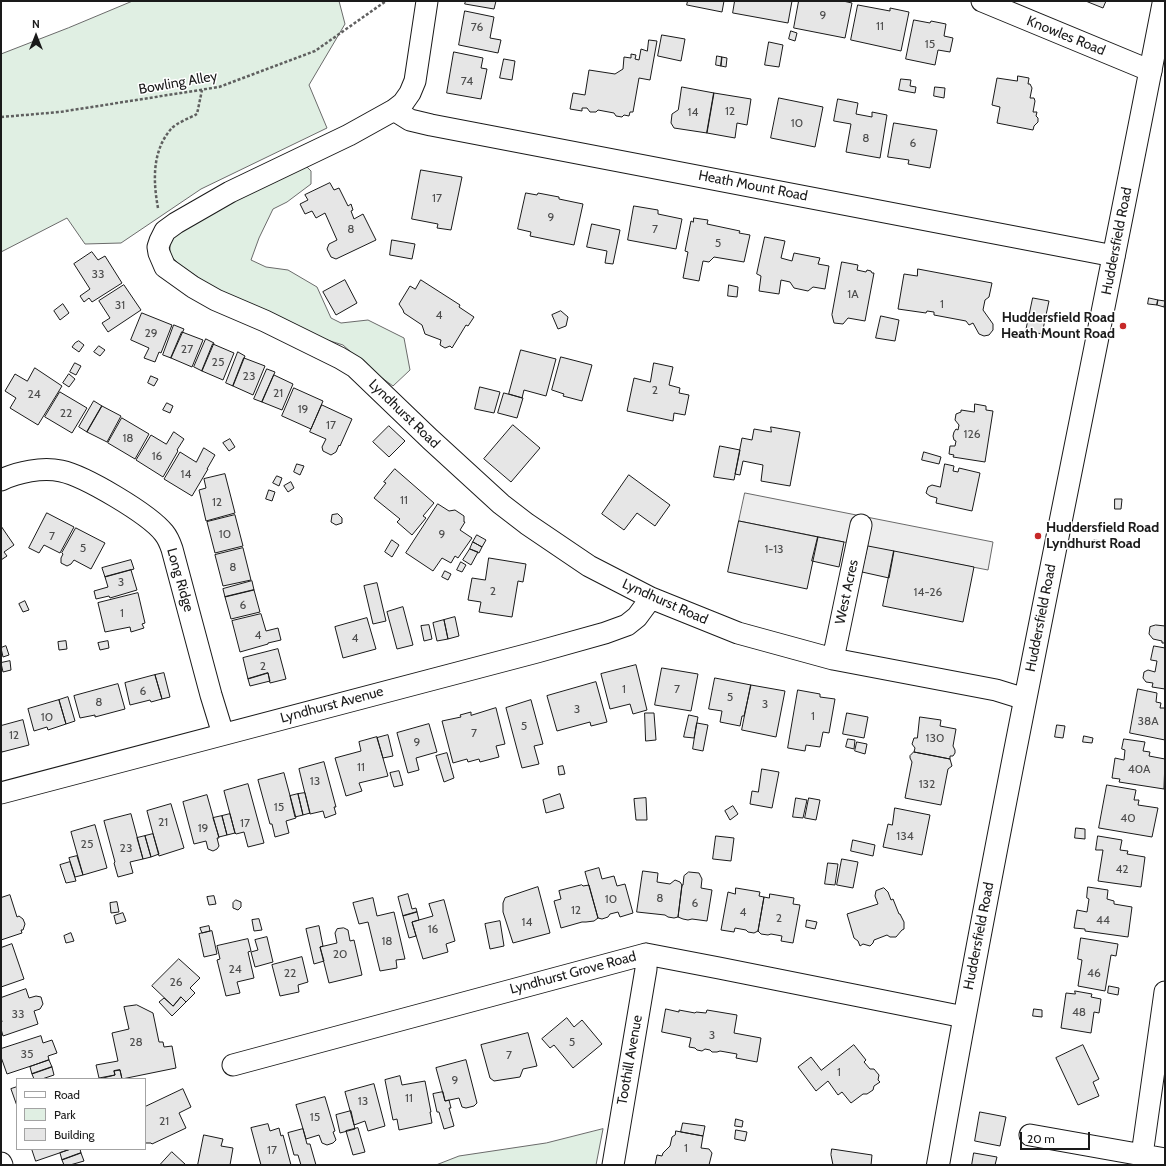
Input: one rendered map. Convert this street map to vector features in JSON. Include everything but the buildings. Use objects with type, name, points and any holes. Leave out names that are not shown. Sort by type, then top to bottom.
[{"type":"main road","name":"Huddersfield Road","points":[[938,1165],[964,1017],[1025,699],[1164,1]]},
{"type":"street","points":[[165,231],[176,223],[230,192],[350,135],[394,110],[403,103],[416,82],[427,1]]},
{"type":"street","name":"Knowles Road","points":[[982,1],[1151,70]]},
{"type":"street","name":"Heath Mount Road","points":[[394,110],[410,120],[417,122],[1114,256]]},
{"type":"street","name":"Lyndhurst Road","points":[[165,231],[158,248],[165,267],[172,273],[216,300],[265,321],[356,367],[430,439],[501,504],[527,524],[589,566],[651,598],[738,633],[833,659],[996,690],[1025,699]]},
{"type":"street","name":"Long Ridge","points":[[1,480],[10,476],[31,471],[62,471],[91,483],[123,502],[149,519],[163,532],[172,549],[211,695],[224,734]]},
{"type":"street","name":"West Acres","points":[[833,659],[861,526]]},
{"type":"street","name":"Lyndhurst Avenue","points":[[1,793],[605,633],[627,625],[637,618],[651,598]]},
{"type":"street","name":"Lyndhurst Grove Road","points":[[233,1065],[646,954],[964,1017]]},
{"type":"street","name":"Toothill Avenue","points":[[613,1165],[646,969],[646,954]]},
{"type":"street","points":[[1142,1156],[1165,992]]},
{"type":"street","points":[[1030,1135],[1165,1160]]},
{"type":"path","name":"Bowling Alley","points":[[1,117],[60,112],[219,87],[315,50],[386,1]]},
{"type":"path","points":[[165,231],[160,219],[154,190],[154,171],[160,145],[172,128],[197,114],[202,90]]},
{"type":"green space","points":[[133,1],[339,1],[345,24],[309,85],[327,128],[201,189],[121,243],[85,244],[67,218],[1,252],[1,54]]},
{"type":"green space","points":[[304,164],[311,171],[311,184],[287,202],[273,209],[259,238],[251,260],[266,267],[288,270],[317,287],[331,318],[341,323],[368,320],[404,338],[410,370],[393,386],[371,370],[343,345],[308,334],[212,287],[180,265],[170,255],[170,243],[180,227]]},
{"type":"green space","points":[[603,1129],[596,1165],[436,1165],[459,1156],[546,1143]]},
{"type":"shaded area","points":[[745,493],[993,542],[988,570],[739,521]]},
{"type":"place","name":"Huddersfield Road Heath Mount Road","points":[[1123,326]]},
{"type":"place","name":"Huddersfield Road Lyndhurst Road","points":[[1038,536]]}]
